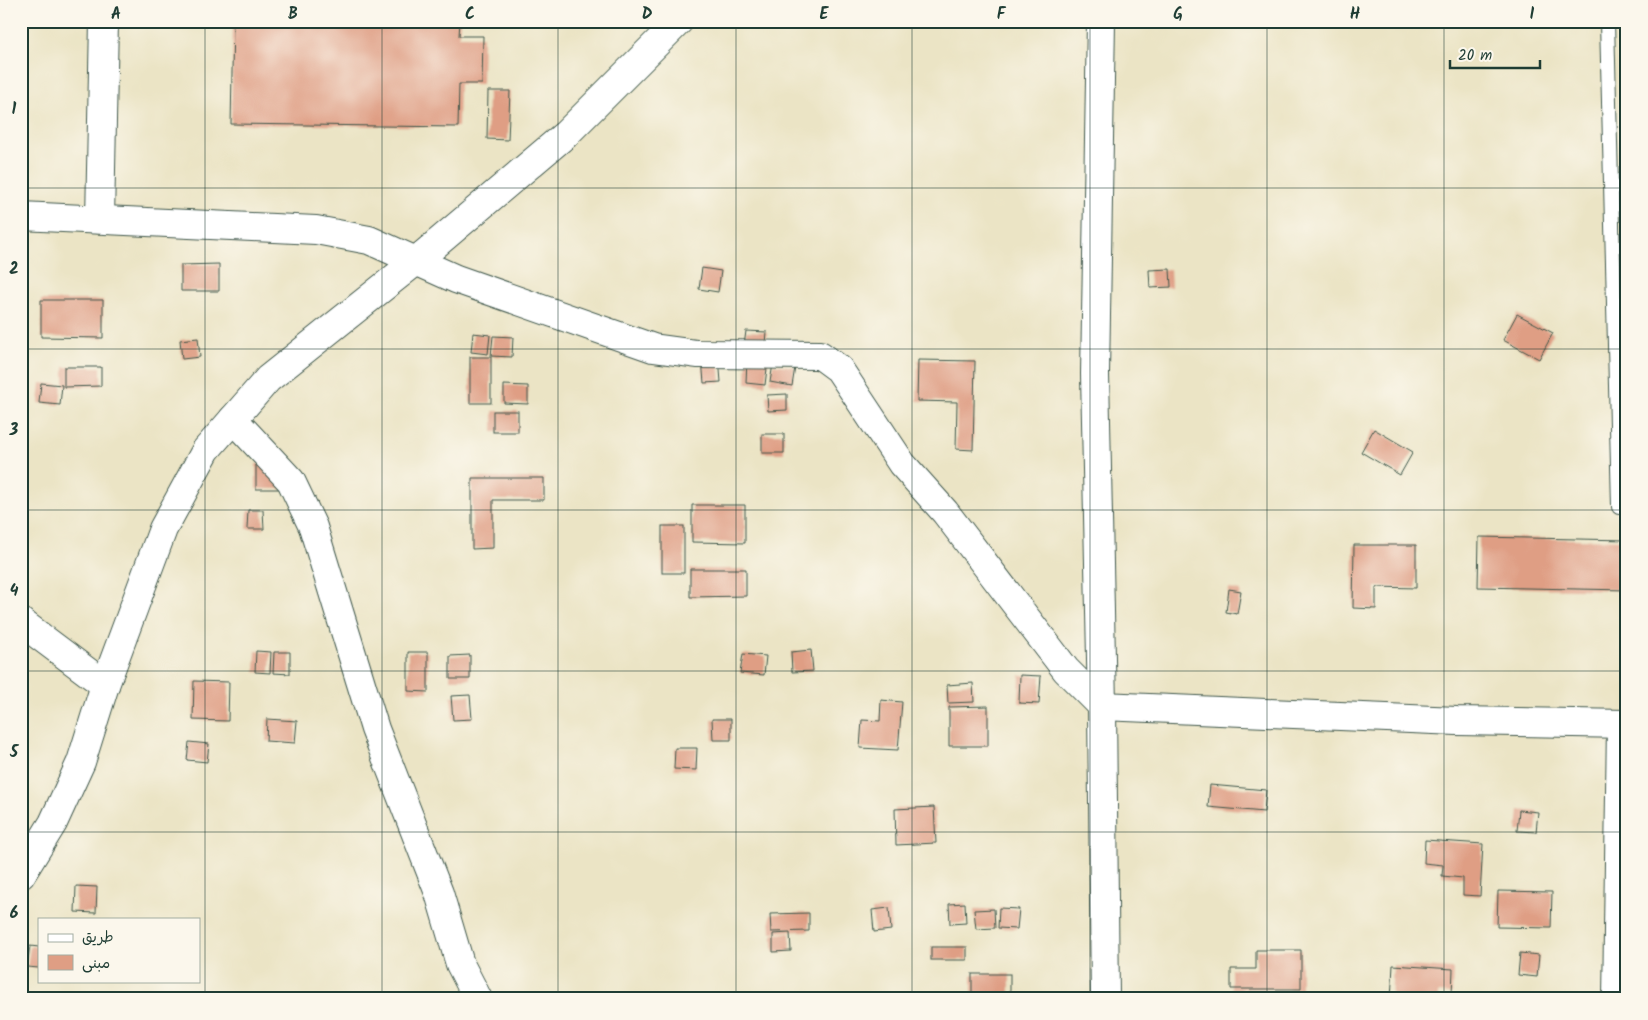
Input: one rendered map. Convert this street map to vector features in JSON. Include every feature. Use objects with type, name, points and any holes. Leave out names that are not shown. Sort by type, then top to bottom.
[{"type":"street","points":[[100,220],[104,21]]},
{"type":"street","points":[[21,875],[53,824],[77,771],[105,685],[163,530],[206,450],[268,379],[416,261],[566,134],[679,21]]},
{"type":"street","points":[[1100,21],[1095,374],[1102,706],[1105,999]]},
{"type":"street","points":[[21,216],[316,230],[369,240],[456,279],[653,348],[697,354],[820,355],[839,369],[902,464],[945,512],[1066,670],[1102,706],[1458,721],[1624,724],[1618,999]]},
{"type":"street","points":[[233,419],[291,481],[313,527],[375,729],[439,893],[460,964],[478,999]]},
{"type":"street","points":[[21,622],[105,685]]},
{"type":"street","points":[[1621,999],[1627,998]]},
{"type":"lane","points":[[1607,21],[1620,507]]},
{"type":"building","points":[[233,21],[460,21],[459,36],[483,36],[482,84],[459,84],[458,127],[231,124]]},
{"type":"building","points":[[488,91],[510,91],[508,140],[487,139]]},
{"type":"building","points":[[219,264],[219,291],[181,291],[181,265]]},
{"type":"building","points":[[702,268],[721,271],[718,292],[699,289]]},
{"type":"building","points":[[1170,269],[1171,287],[1150,288],[1149,270]]},
{"type":"building","points":[[41,300],[103,300],[103,338],[41,337]]},
{"type":"building","points":[[1517,314],[1553,333],[1539,359],[1503,340]]},
{"type":"building","points":[[746,331],[767,332],[765,355],[743,353]]},
{"type":"building","points":[[473,333],[490,335],[488,354],[471,352]]},
{"type":"building","points":[[493,336],[513,337],[512,357],[491,356]]},
{"type":"building","points":[[198,338],[200,357],[182,359],[180,340]]},
{"type":"building","points":[[718,346],[721,382],[704,383],[701,347]]},
{"type":"building","points":[[470,357],[491,357],[491,403],[470,403]]},
{"type":"building","points":[[747,358],[768,360],[765,385],[746,383]]},
{"type":"building","points":[[918,360],[975,361],[973,450],[956,449],[957,402],[917,401]]},
{"type":"building","points":[[773,364],[795,367],[792,386],[770,382]]},
{"type":"building","points":[[64,367],[101,367],[101,386],[64,387]]},
{"type":"building","points":[[41,383],[62,385],[60,405],[39,403]]},
{"type":"building","points":[[504,385],[528,386],[528,404],[504,403]]},
{"type":"building","points":[[787,394],[787,410],[768,411],[767,395]]},
{"type":"building","points":[[493,411],[518,411],[518,432],[493,432]]},
{"type":"building","points":[[1374,429],[1413,452],[1400,475],[1361,452]]},
{"type":"building","points":[[762,434],[784,434],[784,453],[762,453]]},
{"type":"building","points":[[256,464],[291,464],[291,489],[256,489]]},
{"type":"building","points":[[472,478],[544,478],[544,500],[493,500],[493,548],[472,549]]},
{"type":"building","points":[[692,505],[745,505],[745,543],[692,542]]},
{"type":"building","points":[[248,510],[263,510],[264,529],[247,529]]},
{"type":"building","points":[[662,526],[684,526],[684,573],[662,573]]},
{"type":"building","points":[[1479,537],[1627,540],[1627,590],[1478,587]]},
{"type":"building","points":[[1354,545],[1416,545],[1416,588],[1376,587],[1376,609],[1353,608]]},
{"type":"building","points":[[690,569],[746,569],[746,596],[690,597]]},
{"type":"building","points":[[1229,589],[1241,591],[1237,614],[1226,612]]},
{"type":"building","points":[[811,650],[813,671],[792,672],[791,652]]},
{"type":"building","points":[[256,651],[271,652],[270,673],[255,672]]},
{"type":"building","points":[[274,652],[290,652],[290,674],[273,673]]},
{"type":"building","points":[[408,652],[428,652],[428,692],[408,691]]},
{"type":"building","points":[[743,654],[766,656],[764,675],[740,673]]},
{"type":"building","points":[[470,655],[470,679],[450,679],[450,656]]},
{"type":"building","points":[[1020,675],[1041,676],[1039,704],[1019,703]]},
{"type":"building","points":[[194,681],[229,682],[228,721],[193,720]]},
{"type":"building","points":[[973,683],[974,702],[948,703],[947,685]]},
{"type":"building","points":[[470,695],[472,719],[453,720],[451,696]]},
{"type":"building","points":[[881,700],[902,702],[898,750],[860,748],[862,720],[880,721]]},
{"type":"building","points":[[988,706],[988,746],[949,746],[949,707]]},
{"type":"building","points":[[267,719],[297,721],[295,743],[266,741]]},
{"type":"building","points":[[712,719],[731,719],[731,740],[713,740]]},
{"type":"building","points":[[189,742],[209,744],[207,762],[187,760]]},
{"type":"building","points":[[675,748],[697,748],[696,770],[674,769]]},
{"type":"building","points":[[1210,785],[1266,790],[1264,812],[1208,807]]},
{"type":"building","points":[[934,807],[936,843],[896,845],[895,809]]},
{"type":"building","points":[[1519,810],[1538,812],[1536,832],[1517,831]]},
{"type":"building","points":[[1425,840],[1483,844],[1480,896],[1463,895],[1463,878],[1442,876],[1443,865],[1424,863]]},
{"type":"building","points":[[76,886],[97,887],[96,913],[75,912]]},
{"type":"building","points":[[1498,891],[1552,892],[1551,928],[1497,927]]},
{"type":"building","points":[[965,903],[966,923],[950,924],[949,904]]},
{"type":"building","points":[[889,908],[891,930],[874,932],[872,910]]},
{"type":"building","points":[[999,908],[1019,909],[1017,929],[998,928]]},
{"type":"building","points":[[994,909],[995,928],[976,929],[974,910]]},
{"type":"building","points":[[809,913],[809,931],[771,932],[770,914]]},
{"type":"building","points":[[790,933],[791,951],[773,952],[773,934]]},
{"type":"building","points":[[30,946],[38,947],[38,968],[27,967]]},
{"type":"building","points":[[931,947],[967,947],[967,960],[931,960]]},
{"type":"building","points":[[1256,950],[1301,950],[1301,989],[1231,989],[1231,969],[1256,969]]},
{"type":"building","points":[[1520,953],[1539,955],[1537,977],[1518,975]]},
{"type":"building","points":[[1393,965],[1453,969],[1452,994],[1438,993],[1438,999],[1391,999]]},
{"type":"building","points":[[972,974],[1010,974],[1010,997],[972,997]]},
{"type":"building","points":[[611,993],[637,995],[637,999],[610,999]]}]
